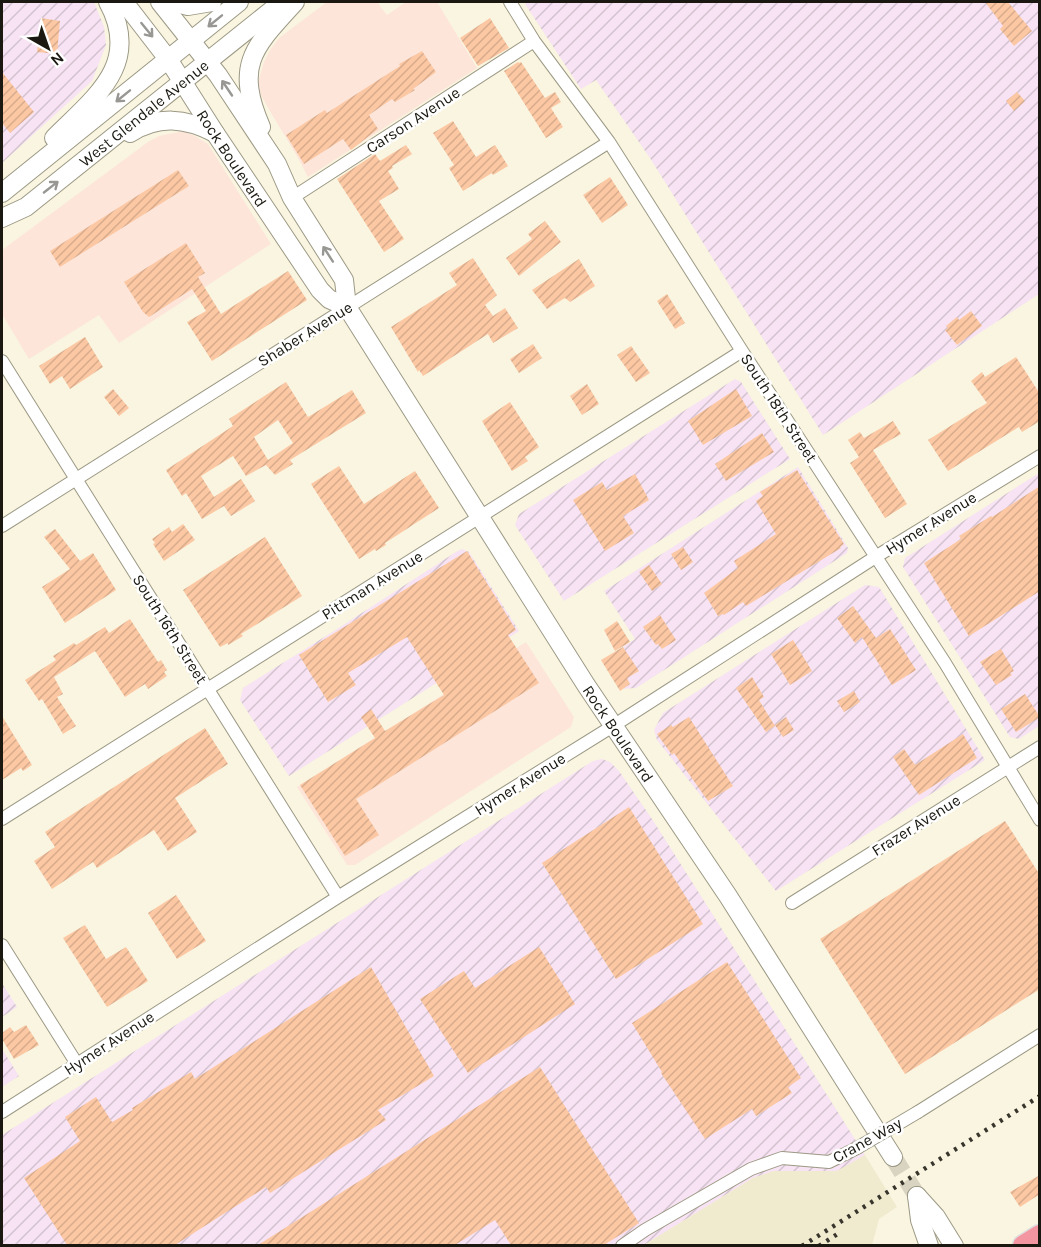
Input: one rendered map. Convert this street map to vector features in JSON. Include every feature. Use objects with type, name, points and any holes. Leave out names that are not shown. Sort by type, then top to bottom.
[{"type":"highway","points":[[1024,1245],[1040,1236]]},
{"type":"main road","points":[[22,176],[54,138],[103,87],[114,71],[120,52],[120,32],[108,2]]},
{"type":"main road","name":"Rock Boulevard","points":[[124,2],[183,81],[320,290],[329,299],[347,307]]},
{"type":"main road","name":"Rock Boulevard","points":[[160,2],[207,61],[277,164],[292,198],[344,280],[347,307],[613,726],[734,905],[892,1156]]},
{"type":"main road","points":[[173,2],[188,6],[212,2]]},
{"type":"main road","name":"West Glendale Avenue","points":[[2,193],[239,2]]},
{"type":"main road","name":"West Glendale Avenue","points":[[2,218],[26,207],[282,2]]},
{"type":"main road","points":[[277,164],[255,113],[249,91],[249,68],[262,39],[295,2]]},
{"type":"main road","points":[[87,159],[153,122],[182,120],[215,133]]},
{"type":"main road","points":[[929,1245],[922,1228],[917,1196],[936,1217],[954,1245]]},
{"type":"street","name":"South 18th Street","points":[[510,2],[534,41],[609,142],[742,351],[877,556],[1040,820]]},
{"type":"street","name":"Carson Avenue","points":[[292,198],[534,41]]},
{"type":"street","name":"Shaber Avenue","points":[[2,526],[609,142]]},
{"type":"street","name":"Pittman Avenue","points":[[2,819],[742,351]]},
{"type":"street","name":"South 16th Street","points":[[2,361],[338,897]]},
{"type":"street","name":"Hymer Avenue","points":[[2,1112],[338,897],[613,726],[877,556],[1040,456]]},
{"type":"street","name":"Frazer Avenue","points":[[792,903],[1040,747]]},
{"type":"street","points":[[2,945],[77,1064]]},
{"type":"street","name":"Crane Way","points":[[622,1245],[751,1169],[782,1158],[829,1162],[857,1148],[1040,1035]]},
{"type":"shaded area","points":[[2,2],[94,2],[104,27],[106,45],[92,81],[2,163]]},
{"type":"shaded area","points":[[327,2],[377,2],[387,15],[406,2],[437,2],[477,68],[308,177],[261,95],[258,82],[264,62],[279,38]]},
{"type":"shaded area","points":[[528,2],[1039,2],[1039,294],[823,435],[650,158],[596,80],[581,89],[525,4]]},
{"type":"shaded area","points":[[184,131],[208,144],[271,244],[119,343],[99,315],[29,359],[2,314],[2,250],[148,142],[159,136]]},
{"type":"shaded area","points":[[735,379],[741,382],[790,459],[564,601],[515,525],[519,514]]},
{"type":"shaded area","points":[[798,467],[848,548],[847,553],[636,688],[621,689],[602,661],[635,639],[604,591]]},
{"type":"shaded area","points":[[1039,473],[1039,726],[1019,739],[1010,737],[903,567],[905,558]]},
{"type":"shaded area","points":[[462,549],[469,552],[519,631],[289,776],[240,700],[243,688]]},
{"type":"shaded area","points":[[865,585],[879,587],[985,760],[776,891],[657,740],[654,730],[663,713]]},
{"type":"shaded area","points":[[526,642],[574,717],[571,727],[355,865],[347,865],[297,787]]},
{"type":"shaded area","points":[[602,759],[610,762],[619,771],[654,822],[865,1155],[838,1171],[774,1171],[753,1178],[644,1245],[2,1246],[2,1135],[593,761]]},
{"type":"shaded area","points":[[2,983],[17,1007],[2,1017]]},
{"type":"shaded area","points":[[2,1049],[19,1076],[2,1087]]},
{"type":"shaded area","points":[[865,1155],[897,1207],[879,1219],[872,1245],[644,1245],[753,1178],[774,1171],[837,1171]]},
{"type":"building","points":[[985,2],[1008,2],[1032,31],[1014,46],[1000,29],[1003,26]]},
{"type":"building","points":[[41,18],[60,21],[57,54],[37,52]]},
{"type":"building","points":[[490,18],[509,48],[478,66],[460,38]]},
{"type":"building","points":[[422,51],[436,72],[413,89],[415,90],[395,102],[392,99],[369,115],[378,129],[351,150],[343,139],[304,164],[286,135],[325,110],[327,113]]},
{"type":"building","points":[[521,62],[545,98],[555,92],[561,102],[551,108],[563,127],[546,138],[504,71]]},
{"type":"building","points":[[2,72],[34,112],[10,133],[2,123]]},
{"type":"building","points":[[1017,92],[1025,101],[1014,111],[1006,101]]},
{"type":"building","points":[[453,121],[476,157],[495,145],[508,166],[463,191],[449,168],[454,165],[433,133]]},
{"type":"building","points":[[406,145],[412,154],[388,171],[399,189],[379,201],[404,239],[384,252],[337,179],[375,154],[380,161]]},
{"type":"building","points":[[178,170],[189,186],[60,267],[50,251]]},
{"type":"building","points":[[610,177],[628,205],[602,223],[583,195]]},
{"type":"building","points":[[545,221],[561,242],[519,276],[506,258],[532,239],[528,234]]},
{"type":"building","points":[[186,243],[205,273],[198,277],[221,314],[288,271],[307,300],[212,361],[187,322],[206,311],[192,289],[149,317],[143,312],[124,282]]},
{"type":"building","points":[[473,258],[497,295],[485,305],[493,316],[505,308],[518,328],[493,343],[488,334],[423,376],[419,370],[418,372],[391,327],[457,285],[449,273]]},
{"type":"building","points":[[579,259],[595,286],[570,302],[565,298],[547,309],[532,290]]},
{"type":"building","points":[[667,294],[685,323],[675,329],[657,301]]},
{"type":"building","points":[[971,311],[982,326],[957,345],[945,330],[948,328],[946,326],[957,317],[959,320]]},
{"type":"building","points":[[85,337],[103,367],[70,389],[62,376],[50,384],[39,366]]},
{"type":"building","points":[[533,344],[542,358],[519,373],[510,359]]},
{"type":"building","points":[[631,346],[650,373],[636,382],[617,355]]},
{"type":"building","points":[[1016,357],[1040,394],[1040,421],[1022,432],[1019,427],[948,471],[928,440],[987,403],[971,381],[982,372],[985,377]]},
{"type":"building","points":[[286,382],[308,417],[352,390],[366,413],[290,460],[293,464],[275,475],[266,465],[246,476],[233,456],[201,476],[214,497],[241,479],[255,501],[231,516],[224,506],[202,519],[186,493],[182,496],[166,470],[233,426],[229,419]],"holes":[[[278,420],[293,443],[268,460],[254,437]]]},
{"type":"building","points":[[587,384],[599,404],[582,415],[570,396]]},
{"type":"building","points":[[113,389],[129,408],[119,416],[104,397]]},
{"type":"building","points":[[736,389],[752,416],[703,445],[688,421]]},
{"type":"building","points":[[510,402],[539,447],[525,457],[528,461],[512,471],[482,421]]},
{"type":"building","points":[[893,421],[901,434],[873,450],[907,504],[885,518],[850,463],[859,457],[848,440],[860,432],[864,438]]},
{"type":"building","points":[[762,433],[774,452],[726,481],[715,464]]},
{"type":"building","points":[[339,466],[364,504],[415,471],[439,508],[385,543],[386,545],[359,559],[311,484]]},
{"type":"building","points":[[797,470],[844,544],[746,606],[743,602],[724,615],[718,616],[704,593],[738,568],[734,561],[776,534],[756,501],[763,496],[760,492]]},
{"type":"building","points":[[635,474],[649,500],[623,516],[634,533],[605,551],[573,500],[602,482],[607,490]]},
{"type":"building","points":[[1040,486],[1040,591],[969,636],[924,563],[961,539],[959,536]]},
{"type":"building","points":[[183,524],[195,540],[164,561],[152,539],[169,527],[172,532]]},
{"type":"building","points":[[55,529],[80,561],[93,553],[116,590],[65,623],[42,587],[70,569],[44,537]]},
{"type":"building","points":[[265,537],[302,596],[241,634],[243,636],[220,647],[183,590]]},
{"type":"building","points":[[683,547],[693,562],[681,570],[671,554]]},
{"type":"building","points":[[467,551],[516,630],[508,635],[539,683],[356,799],[379,835],[345,856],[300,785],[375,738],[361,717],[371,709],[385,731],[444,695],[407,637],[348,673],[356,685],[328,702],[299,655]]},
{"type":"building","points":[[649,565],[662,584],[652,591],[639,572]]},
{"type":"building","points":[[853,606],[876,638],[890,629],[916,670],[892,685],[862,637],[855,643],[837,618]]},
{"type":"building","points":[[660,615],[676,640],[662,649],[658,644],[656,645],[643,627]]},
{"type":"building","points":[[130,619],[158,662],[161,660],[167,670],[164,672],[167,676],[148,689],[145,684],[125,697],[95,651],[54,677],[63,694],[57,697],[76,726],[63,734],[42,699],[39,701],[25,680],[56,660],[53,656],[74,643],[76,645],[105,627],[109,633]]},
{"type":"building","points":[[617,621],[630,642],[615,651],[604,630]]},
{"type":"building","points":[[793,640],[812,671],[790,685],[771,654]]},
{"type":"building","points":[[623,647],[639,671],[627,678],[630,684],[620,691],[601,660]]},
{"type":"building","points":[[1001,649],[1014,671],[1010,673],[1012,675],[996,685],[980,662]]},
{"type":"building","points":[[752,677],[764,697],[759,700],[775,726],[766,732],[736,688]]},
{"type":"building","points":[[854,691],[860,702],[844,712],[837,701]]},
{"type":"building","points":[[1025,694],[1040,717],[1016,732],[1001,709]]},
{"type":"building","points":[[2,716],[32,765],[23,771],[21,768],[2,780]]},
{"type":"building","points":[[689,717],[733,786],[708,801],[674,753],[672,755],[657,734]]},
{"type":"building","points":[[786,717],[794,730],[783,737],[775,725]]},
{"type":"building","points":[[205,728],[228,764],[175,798],[197,832],[168,851],[154,830],[97,868],[93,862],[52,889],[34,861],[55,847],[45,832]]},
{"type":"building","points":[[963,734],[977,758],[919,795],[893,757],[904,749],[915,765]]},
{"type":"building","points":[[629,807],[703,924],[616,979],[542,863]]},
{"type":"building","points":[[1005,821],[1040,875],[1040,989],[905,1074],[820,939]]},
{"type":"building","points":[[176,895],[206,941],[177,959],[148,913]]},
{"type":"building","points":[[85,925],[106,959],[126,947],[148,981],[107,1007],[63,938]]},
{"type":"building","points":[[539,947],[575,1004],[468,1073],[420,999],[464,971],[475,988]]},
{"type":"building","points":[[727,962],[801,1078],[788,1087],[792,1093],[756,1116],[752,1109],[705,1139],[661,1073],[632,1023]]},
{"type":"building","points":[[371,967],[434,1076],[378,1110],[386,1120],[270,1193],[266,1187],[175,1245],[67,1245],[24,1178],[80,1141],[65,1117],[96,1097],[112,1122],[191,1072],[195,1079]]},
{"type":"building","points":[[26,1025],[39,1045],[14,1059],[2,1039],[2,1033],[10,1027],[14,1032]]},
{"type":"building","points":[[540,1067],[639,1223],[604,1245],[511,1245],[495,1220],[455,1245],[258,1245]]},
{"type":"building","points":[[1040,1175],[1040,1194],[1020,1207],[1010,1192]]},
{"type":"tunnel","points":[[893,1157],[917,1196]]},
{"type":"railway","points":[[802,1246],[1040,1096]]},
{"type":"railway","points":[[819,1246],[839,1233]]}]
